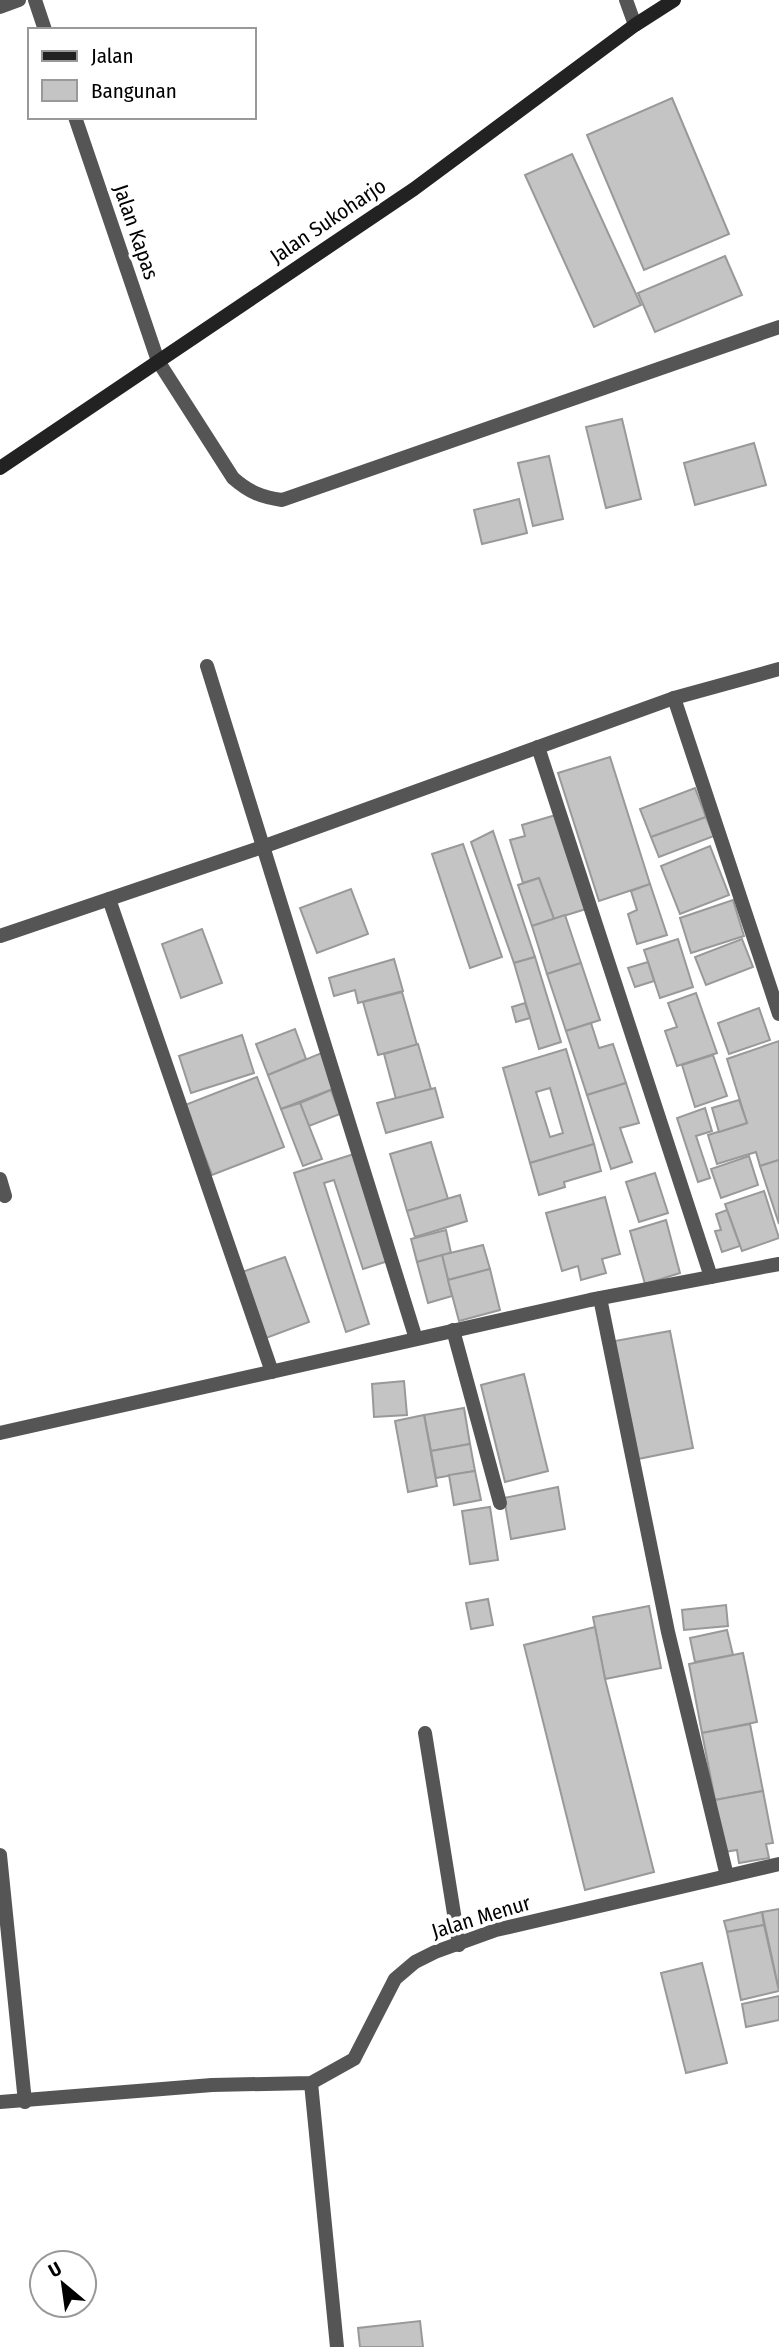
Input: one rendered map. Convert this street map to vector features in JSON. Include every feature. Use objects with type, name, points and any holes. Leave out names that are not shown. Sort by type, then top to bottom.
[{"type":"main road","name":"Jalan Sukoharjo","points":[[0,468],[414,189],[635,25],[674,0]]},
{"type":"street","points":[[0,7],[19,0]]},
{"type":"street","points":[[35,0],[44,28]]},
{"type":"street","points":[[626,0],[635,25]]},
{"type":"street","name":"Jalan Kapas","points":[[76,119],[158,361],[233,478],[249,492],[282,500],[779,327]]},
{"type":"street","points":[[207,666],[416,1339]]},
{"type":"street","points":[[0,936],[265,846],[674,698],[779,669]]},
{"type":"street","points":[[674,698],[779,1014]]},
{"type":"street","points":[[538,747],[711,1278]]},
{"type":"street","points":[[109,899],[272,1372]]},
{"type":"street","points":[[0,1179],[5,1196]]},
{"type":"street","points":[[0,1433],[600,1298],[779,1264]]},
{"type":"street","points":[[600,1298],[668,1632],[727,1876]]},
{"type":"street","points":[[453,1330],[499,1503]]},
{"type":"street","points":[[425,1733],[459,1945]]},
{"type":"street","points":[[0,1855],[2,1913],[24,2102]]},
{"type":"street","name":"Jalan Menur","points":[[0,2102],[212,2085],[311,2083],[354,2059],[395,1979],[425,1957],[496,1930],[779,1864]]},
{"type":"street","points":[[311,2083],[337,2347]]},
{"type":"building","points":[[672,98],[729,234],[644,270],[587,135]]},
{"type":"building","points":[[572,154],[641,305],[594,327],[525,175]]},
{"type":"building","points":[[725,256],[742,295],[655,332],[638,293]]},
{"type":"building","points":[[622,419],[641,499],[606,508],[586,427]]},
{"type":"building","points":[[754,443],[766,485],[695,505],[684,463]]},
{"type":"building","points":[[549,456],[563,519],[533,526],[518,463]]},
{"type":"building","points":[[519,499],[527,533],[482,544],[474,510]]},
{"type":"building","points":[[610,757],[650,884],[599,901],[558,773]]},
{"type":"building","points":[[695,788],[706,817],[651,837],[640,809]]},
{"type":"building","points":[[559,814],[589,908],[554,919],[539,878],[523,883],[510,840],[525,836],[522,825]]},
{"type":"building","points":[[706,817],[714,836],[659,857],[651,837]]},
{"type":"building","points":[[493,831],[535,957],[514,963],[471,842]]},
{"type":"building","points":[[463,844],[502,957],[470,968],[432,854]]},
{"type":"building","points":[[710,846],[729,895],[680,914],[661,866]]},
{"type":"building","points":[[539,878],[554,919],[532,926],[518,885]]},
{"type":"building","points":[[650,884],[667,935],[637,944],[628,914],[637,910],[631,891]]},
{"type":"building","points":[[351,889],[368,934],[317,953],[300,908]]},
{"type":"building","points":[[733,900],[744,936],[691,953],[680,918]]},
{"type":"building","points":[[565,915],[581,963],[547,974],[532,926]]},
{"type":"building","points":[[202,929],[222,983],[181,998],[162,944]]},
{"type":"building","points":[[678,939],[693,987],[660,998],[644,950]]},
{"type":"building","points":[[742,939],[753,967],[706,985],[695,957]]},
{"type":"building","points":[[535,957],[561,1042],[539,1049],[514,963]]},
{"type":"building","points":[[394,959],[403,991],[358,1003],[355,990],[334,996],[329,978]]},
{"type":"building","points":[[648,962],[654,981],[635,987],[628,968]]},
{"type":"building","points":[[581,963],[600,1020],[566,1031],[547,974]]},
{"type":"building","points":[[402,992],[417,1045],[378,1055],[363,1002]]},
{"type":"building","points":[[696,993],[717,1053],[677,1066],[665,1031],[677,1027],[668,1003]]},
{"type":"building","points":[[525,1003],[530,1018],[516,1022],[512,1007]]},
{"type":"building","points":[[759,1008],[770,1040],[729,1054],[718,1023]]},
{"type":"building","points":[[591,1023],[599,1048],[613,1044],[626,1083],[587,1095],[566,1031]]},
{"type":"building","points":[[295,1029],[306,1059],[268,1075],[256,1044]]},
{"type":"building","points":[[242,1035],[254,1073],[191,1093],[179,1056]]},
{"type":"building","points":[[779,1041],[779,1160],[760,1166],[756,1152],[717,1164],[708,1135],[747,1123],[727,1059]]},
{"type":"building","points":[[418,1044],[431,1089],[396,1099],[384,1054]]},
{"type":"building","points":[[566,1049],[594,1144],[530,1163],[503,1068]],"holes":[[[550,1088],[563,1133],[550,1137],[536,1092]]]},
{"type":"building","points":[[324,1052],[338,1087],[281,1109],[268,1075]]},
{"type":"building","points":[[713,1055],[727,1096],[695,1107],[682,1065]]},
{"type":"building","points":[[257,1077],[284,1147],[212,1175],[185,1105]]},
{"type":"building","points":[[626,1083],[639,1123],[620,1128],[632,1162],[611,1169],[587,1095]]},
{"type":"building","points":[[435,1088],[443,1117],[386,1133],[377,1103]]},
{"type":"building","points":[[331,1090],[340,1114],[309,1126],[300,1103]]},
{"type":"building","points":[[739,1100],[747,1123],[719,1132],[712,1108]]},
{"type":"building","points":[[300,1103],[322,1159],[303,1166],[281,1109]]},
{"type":"building","points":[[705,1108],[712,1131],[696,1136],[710,1178],[698,1182],[677,1118]]},
{"type":"building","points":[[431,1142],[448,1199],[407,1211],[390,1154]]},
{"type":"building","points":[[594,1144],[601,1171],[564,1182],[565,1187],[539,1195],[530,1163]]},
{"type":"building","points":[[354,1154],[388,1261],[363,1269],[334,1180],[324,1183],[369,1324],[346,1332],[294,1173]]},
{"type":"building","points":[[749,1156],[758,1185],[721,1198],[711,1169]]},
{"type":"building","points":[[779,1160],[779,1224],[760,1166]]},
{"type":"building","points":[[655,1173],[668,1213],[639,1222],[626,1182]]},
{"type":"building","points":[[764,1191],[779,1238],[742,1251],[725,1204]]},
{"type":"building","points":[[460,1195],[467,1221],[415,1237],[407,1211]]},
{"type":"building","points":[[605,1197],[620,1254],[602,1259],[606,1273],[581,1280],[578,1266],[562,1271],[546,1213]]},
{"type":"building","points":[[727,1210],[740,1246],[722,1252],[715,1231],[721,1230],[716,1214]]},
{"type":"building","points":[[666,1220],[680,1273],[645,1284],[630,1231]]},
{"type":"building","points":[[446,1230],[451,1253],[417,1262],[411,1239]]},
{"type":"building","points":[[483,1245],[490,1269],[448,1280],[442,1255]]},
{"type":"building","points":[[442,1255],[452,1296],[428,1303],[417,1262]]},
{"type":"building","points":[[285,1257],[309,1322],[266,1338],[242,1272]]},
{"type":"building","points":[[490,1269],[500,1310],[459,1321],[448,1280]]},
{"type":"building","points":[[670,1331],[693,1448],[638,1459],[615,1341]]},
{"type":"building","points":[[524,1374],[548,1471],[505,1482],[481,1385]]},
{"type":"building","points":[[404,1381],[407,1415],[374,1417],[372,1384]]},
{"type":"building","points":[[464,1408],[470,1444],[431,1451],[424,1415]]},
{"type":"building","points":[[424,1415],[437,1486],[408,1492],[395,1421]]},
{"type":"building","points":[[470,1444],[475,1471],[436,1478],[431,1451]]},
{"type":"building","points":[[475,1471],[481,1500],[454,1505],[449,1475]]},
{"type":"building","points":[[558,1487],[565,1529],[511,1539],[504,1498]]},
{"type":"building","points":[[490,1507],[498,1560],[470,1564],[462,1511]]},
{"type":"building","points":[[488,1599],[493,1625],[471,1629],[466,1603]]},
{"type":"building","points":[[726,1605],[728,1626],[684,1630],[682,1610]]},
{"type":"building","points":[[649,1606],[661,1668],[605,1679],[593,1617]]},
{"type":"building","points":[[595,1627],[605,1679],[654,1872],[585,1890],[524,1645]]},
{"type":"building","points":[[727,1630],[733,1655],[695,1662],[690,1638]]},
{"type":"building","points":[[743,1653],[757,1722],[702,1733],[689,1664]]},
{"type":"building","points":[[750,1724],[763,1791],[715,1800],[702,1733]]},
{"type":"building","points":[[763,1791],[773,1843],[766,1844],[769,1858],[739,1863],[737,1850],[724,1852],[715,1800]]},
{"type":"building","points":[[779,1909],[779,1991],[762,1912]]},
{"type":"building","points":[[762,1912],[764,1925],[727,1932],[724,1921]]},
{"type":"building","points":[[764,1925],[779,1991],[741,2000],[727,1932]]},
{"type":"building","points":[[702,1963],[727,2063],[686,2073],[661,1973]]},
{"type":"building","points":[[779,1996],[779,2020],[746,2027],[742,2004]]},
{"type":"building","points":[[420,2321],[423,2347],[360,2347],[358,2328]]}]
